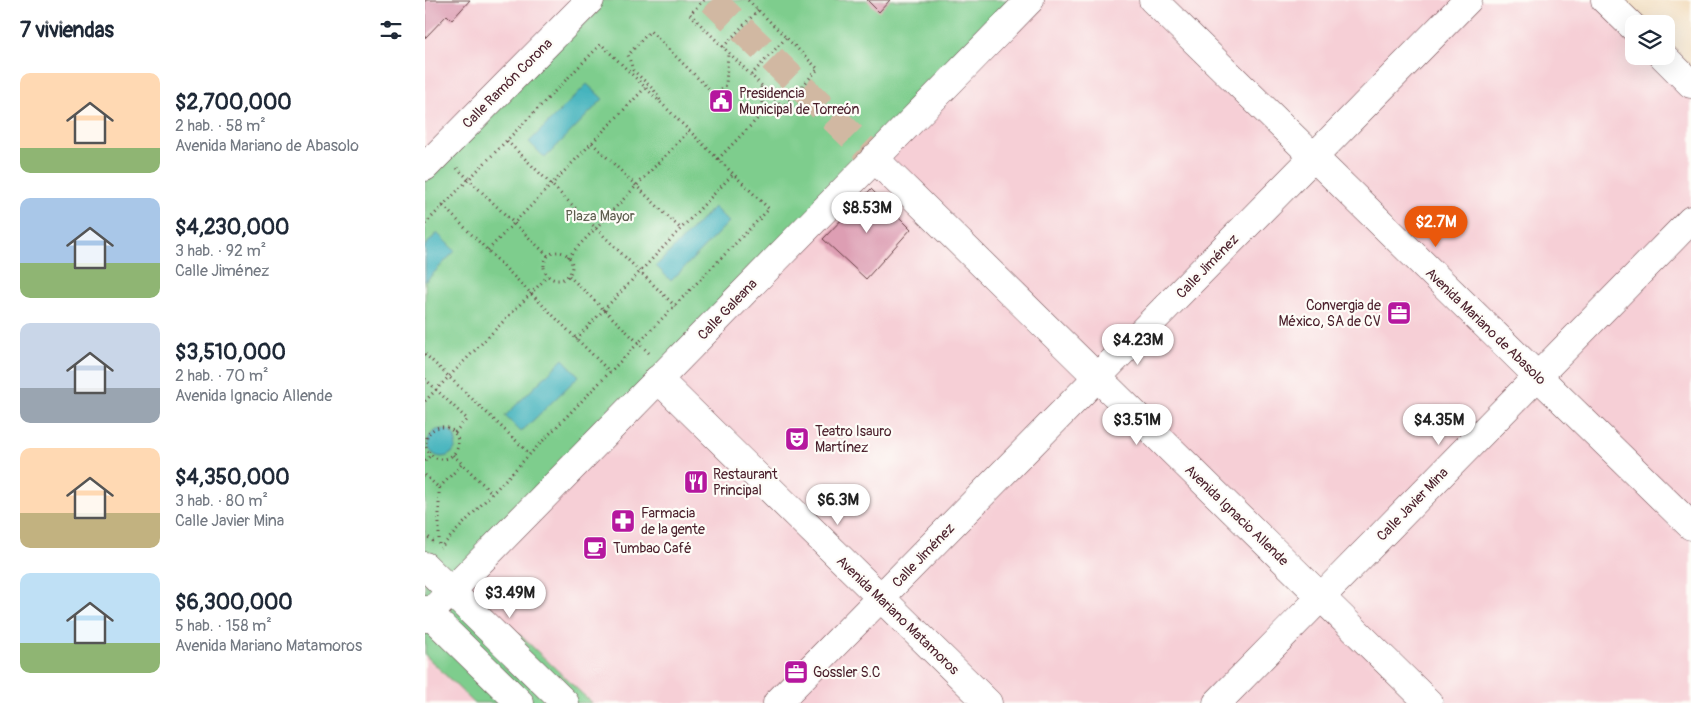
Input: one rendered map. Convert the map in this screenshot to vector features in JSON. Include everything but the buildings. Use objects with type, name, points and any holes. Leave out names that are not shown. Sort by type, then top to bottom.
[{"type":"street","name":"Calle Ramón Corona","points":[[431,157],[590,0]]},
{"type":"street","name":"Calle Galeana","points":[[426,614],[451,591],[1029,0]]},
{"type":"street","name":"Avenida Mariano de Abasolo","points":[[1153,0],[1691,526]]},
{"type":"street","name":"Calle Jiménez","points":[[777,703],[1468,0]]},
{"type":"street","points":[[1605,0],[1625,19]]},
{"type":"street","points":[[1672,65],[1691,84]]},
{"type":"street","name":"Avenida Ignacio Allende","points":[[874,158],[1429,703]]},
{"type":"street","name":"Calle Javier Mina","points":[[1217,703],[1691,220]]},
{"type":"street","name":"Avenida Mariano Matamoros","points":[[663,375],[881,598],[988,703]]},
{"type":"street","points":[[431,561],[451,591],[565,703]]},
{"type":"street","points":[[426,614],[520,703]]},
{"type":"path","points":[[704,0],[690,14],[783,107],[818,69],[748,0]]},
{"type":"path","points":[[723,47],[758,10]]},
{"type":"path","points":[[663,105],[655,90],[633,70],[628,55],[650,31],[716,96],[726,85],[729,53]]},
{"type":"path","points":[[751,75],[786,38]]},
{"type":"path","points":[[425,224],[601,44],[769,209],[529,454],[431,561]]},
{"type":"path","points":[[718,159],[764,112],[761,86]]},
{"type":"path","points":[[488,250],[645,88]]},
{"type":"path","points":[[568,256],[689,131]]},
{"type":"path","points":[[507,141],[675,306]]},
{"type":"path","points":[[592,143],[681,229]]},
{"type":"path","points":[[431,157],[468,180],[548,256]]},
{"type":"path","points":[[576,339],[733,174]]},
{"type":"path","points":[[443,206],[609,372]]},
{"type":"path","points":[[556,252],[568,256],[572,265],[569,276],[557,281],[548,276],[544,269],[545,260],[548,256],[556,252]]},
{"type":"path","points":[[425,401],[548,276]]},
{"type":"path","points":[[569,276],[638,343],[663,375]]},
{"type":"path","points":[[425,354],[529,454]]},
{"type":"path","points":[[425,379],[467,419],[454,432]]},
{"type":"path","points":[[425,427],[430,432]]},
{"type":"path","points":[[445,427],[454,432],[458,441],[453,455],[440,460],[431,456],[425,446],[425,441],[430,432],[434,429],[445,427]]},
{"type":"path","points":[[453,455],[492,493]]},
{"type":"path","points":[[425,461],[431,456]]},
{"type":"path","points":[[431,561],[439,488],[462,464]]},
{"type":"path","points":[[425,475],[439,488]]},
{"type":"path","points":[[425,534],[431,561]]},
{"type":"shaded area","points":[[425,0],[1597,0],[1625,27],[1625,65],[1664,65],[1691,92],[1691,703],[425,703]]},
{"type":"green space","name":"Plaza Mayor","points":[[590,0],[1031,0],[466,584],[592,703],[474,703],[425,655],[425,167]]},
{"type":"water","points":[[587,84],[603,99],[545,158],[529,142]]},
{"type":"water","points":[[714,207],[729,222],[671,281],[656,266]]},
{"type":"water","points":[[437,233],[455,251],[425,282],[425,246]]},
{"type":"water","points":[[563,359],[579,376],[521,432],[505,416]]},
{"type":"water","points":[[442,429],[452,433],[456,443],[452,453],[442,457],[432,453],[428,443],[432,433]]},
{"type":"tunnel","points":[[712,0],[874,158]]},
{"type":"place","name":"Presidencia Municipal de Torreón","points":[[721,101]]},
{"type":"place","name":"Convergia de México, SA de CV","points":[[1399,313]]},
{"type":"place","name":"Teatro Isauro Martínez","points":[[797,439]]},
{"type":"place","name":"Restaurant Principal","points":[[696,482]]},
{"type":"place","name":"Farmacia de la gente","points":[[623,521]]},
{"type":"place","name":"Tumbao Café","points":[[595,548]]},
{"type":"place","name":"Gossler S.C","points":[[796,672]]}]
